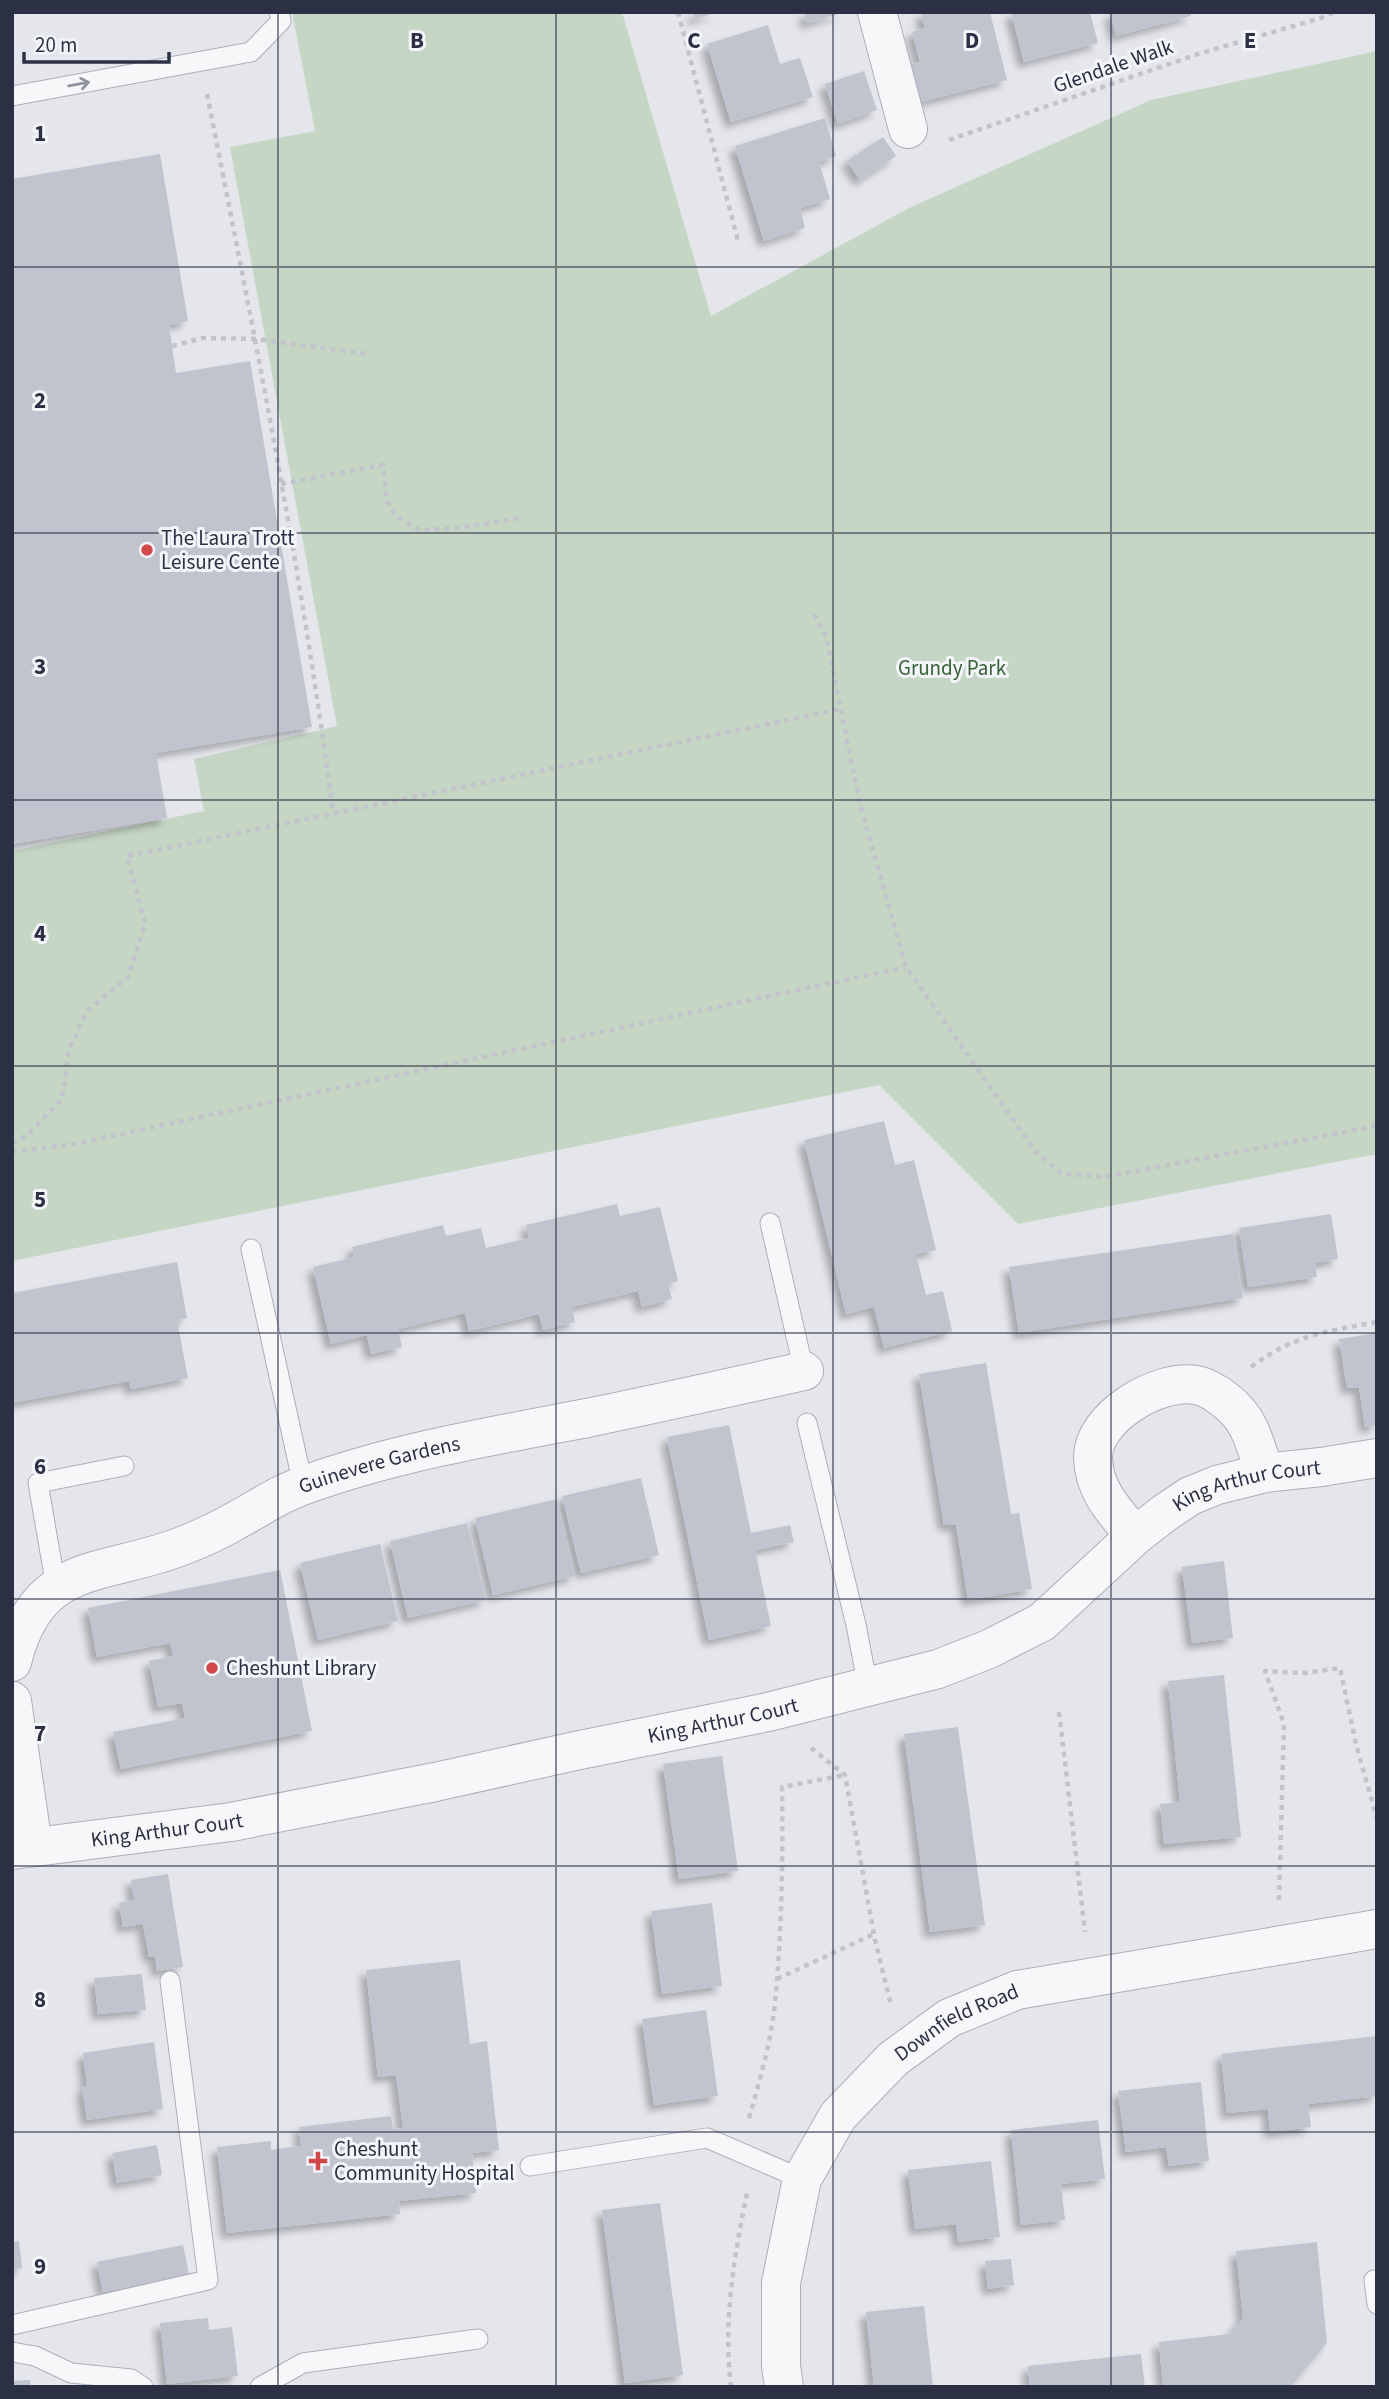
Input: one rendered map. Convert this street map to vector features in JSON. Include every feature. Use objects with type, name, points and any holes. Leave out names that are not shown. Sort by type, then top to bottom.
[{"type":"street","points":[[877,12],[908,129]]},
{"type":"street","name":"Guinevere Gardens","points":[[12,1662],[26,1620],[56,1587],[99,1568],[146,1558],[182,1546],[233,1523],[303,1485],[437,1447],[804,1371]]},
{"type":"street","points":[[1135,1536],[1104,1499],[1095,1476],[1092,1456],[1110,1418],[1129,1403],[1172,1387],[1195,1385],[1223,1399],[1236,1409],[1246,1423],[1265,1472]]},
{"type":"street","name":"King Arthur Court","points":[[22,1848],[231,1822],[768,1712],[938,1669],[989,1649],[1042,1622],[1135,1536],[1166,1511],[1191,1496],[1217,1485],[1265,1472],[1377,1458]]},
{"type":"street","points":[[12,1701],[22,1848]]},
{"type":"street","name":"Downfield Road","points":[[784,2387],[780,2366],[781,2283],[803,2179],[838,2116],[893,2059],[948,2018],[1017,1990],[1377,1929]]},
{"type":"lane","points":[[12,96],[250,52],[281,21],[279,12]]},
{"type":"lane","points":[[770,1223],[804,1371]]},
{"type":"lane","points":[[251,1249],[303,1485]]},
{"type":"lane","points":[[807,1423],[856,1625],[868,1687]]},
{"type":"lane","points":[[56,1587],[38,1483],[124,1466]]},
{"type":"lane","points":[[12,2325],[208,2280],[170,1981]]},
{"type":"lane","points":[[530,2166],[707,2138],[803,2179]]},
{"type":"lane","points":[[1374,2280],[1377,2304]]},
{"type":"lane","points":[[260,2387],[303,2363],[478,2339]]},
{"type":"lane","points":[[12,2353],[35,2357],[71,2373],[131,2379],[142,2387]]},
{"type":"path","points":[[678,12],[738,241]]},
{"type":"path","name":"Glendale Walk","points":[[908,129],[933,145],[1198,54],[1334,12]]},
{"type":"path","points":[[200,62],[256,339],[321,715],[333,813]]},
{"type":"path","points":[[172,346],[203,338],[256,339],[367,354]]},
{"type":"path","points":[[281,484],[383,466],[387,501],[395,515],[419,530],[457,528],[521,518]]},
{"type":"path","points":[[814,614],[826,636],[860,804],[906,967],[1035,1151],[1061,1173],[1104,1177],[1377,1126]]},
{"type":"path","points":[[12,1143],[27,1135],[62,1099],[69,1050],[88,1011],[128,977],[145,924],[127,856],[841,709]]},
{"type":"path","points":[[12,1152],[74,1144],[906,967]]},
{"type":"path","points":[[1223,1399],[1250,1368],[1289,1342],[1307,1335],[1377,1322]]},
{"type":"path","points":[[1278,1946],[1284,1724],[1265,1671],[1305,1673],[1340,1668],[1356,1744],[1377,1819]]},
{"type":"path","points":[[768,1712],[845,1775],[888,1997],[907,2049]]},
{"type":"path","points":[[1059,1712],[1091,1978]]},
{"type":"path","points":[[754,2158],[757,2138],[745,2134],[761,2078],[776,1993],[783,1880],[782,1787],[845,1775]]},
{"type":"path","points":[[777,1979],[874,1934]]},
{"type":"green space","name":"Grundy Park","points":[[292,12],[622,12],[711,316],[909,208],[1151,100],[1377,51],[1377,1154],[1018,1224],[879,1085],[12,1261],[12,851],[204,811],[194,759],[337,726],[230,147],[315,131]]},
{"type":"building","points":[[693,12],[715,12],[715,13],[695,19]]},
{"type":"building","points":[[804,12],[842,12],[842,13],[807,23]]},
{"type":"building","points":[[921,12],[990,12],[1007,80],[917,103],[907,65],[920,62],[912,32],[925,28]]},
{"type":"building","points":[[1011,12],[1090,12],[1098,43],[1024,62]]},
{"type":"building","points":[[1110,12],[1190,12],[1191,16],[1116,36]]},
{"type":"building","points":[[768,25],[780,64],[800,58],[813,97],[731,122],[707,44]]},
{"type":"building","points":[[864,71],[877,110],[838,124],[825,84]]},
{"type":"building","points":[[825,118],[836,156],[819,162],[830,199],[800,208],[805,228],[764,241],[735,146]]},
{"type":"building","points":[[883,137],[896,156],[860,180],[847,161]]},
{"type":"building","name":"The Laura Trott Leisure Cente","points":[[160,154],[188,321],[169,325],[176,373],[250,361],[312,727],[156,753],[167,818],[12,844],[12,179]]},
{"type":"building","points":[[884,1121],[895,1165],[914,1160],[936,1250],[916,1254],[926,1295],[943,1291],[952,1331],[884,1348],[874,1307],[846,1314],[804,1140]]},
{"type":"building","points":[[617,1204],[620,1216],[660,1207],[678,1281],[668,1284],[672,1299],[642,1307],[638,1291],[572,1307],[575,1322],[543,1330],[539,1314],[469,1331],[465,1313],[398,1329],[402,1347],[371,1354],[367,1335],[331,1344],[313,1267],[354,1257],[352,1247],[443,1225],[446,1236],[481,1228],[486,1248],[529,1238],[526,1225]]},
{"type":"building","points":[[1331,1214],[1338,1259],[1315,1263],[1317,1277],[1248,1287],[1239,1228]]},
{"type":"building","points":[[1233,1234],[1243,1298],[1019,1333],[1009,1267]]},
{"type":"building","points":[[177,1262],[187,1318],[177,1320],[188,1378],[131,1389],[129,1381],[12,1403],[12,1293]]},
{"type":"building","points":[[1377,1333],[1377,1425],[1365,1427],[1359,1387],[1347,1388],[1339,1339]]},
{"type":"building","points":[[986,1363],[1011,1514],[1019,1513],[1032,1589],[968,1600],[956,1524],[944,1525],[919,1374]]},
{"type":"building","points":[[729,1425],[751,1533],[790,1525],[794,1542],[755,1550],[771,1626],[709,1640],[667,1437]]},
{"type":"building","points":[[641,1478],[659,1555],[581,1573],[562,1496]]},
{"type":"building","points":[[557,1499],[575,1576],[493,1595],[475,1518]]},
{"type":"building","points":[[467,1523],[486,1600],[408,1618],[390,1541]]},
{"type":"building","points":[[380,1544],[398,1621],[318,1640],[300,1563]]},
{"type":"building","points":[[1224,1561],[1233,1638],[1192,1643],[1182,1567]]},
{"type":"building","points":[[280,1570],[312,1731],[121,1769],[113,1732],[185,1718],[182,1703],[158,1707],[149,1661],[173,1656],[170,1643],[97,1657],[88,1608]]},
{"type":"building","points":[[1224,1675],[1241,1837],[1164,1844],[1160,1804],[1180,1802],[1168,1681]]},
{"type":"building","points":[[958,1727],[985,1925],[930,1932],[904,1734]]},
{"type":"building","points":[[722,1756],[738,1871],[679,1879],[663,1764]]},
{"type":"building","points":[[168,1874],[183,1967],[157,1971],[155,1956],[149,1957],[143,1924],[123,1927],[119,1903],[134,1900],[131,1880]]},
{"type":"building","points":[[712,1903],[722,1986],[662,1994],[651,1911]]},
{"type":"building","points":[[460,1960],[470,2044],[487,2041],[499,2150],[472,2153],[476,2193],[399,2201],[400,2214],[227,2233],[217,2147],[271,2141],[271,2150],[301,2146],[299,2127],[391,2116],[393,2129],[403,2128],[396,2075],[378,2077],[366,1970]]},
{"type":"building","points":[[142,1974],[146,2010],[98,2014],[94,1978]]},
{"type":"building","points":[[706,2010],[718,2096],[654,2105],[642,2019]]},
{"type":"building","points":[[1377,2036],[1377,2096],[1308,2104],[1311,2127],[1270,2132],[1268,2109],[1227,2113],[1221,2054]]},
{"type":"building","points":[[154,2042],[163,2109],[87,2120],[82,2087],[87,2086],[83,2053]]},
{"type":"building","points":[[1201,2082],[1209,2161],[1169,2166],[1166,2147],[1126,2152],[1118,2091]]},
{"type":"building","points":[[1098,2120],[1105,2179],[1061,2184],[1065,2220],[1021,2225],[1011,2130]]},
{"type":"building","points":[[157,2145],[162,2175],[117,2183],[112,2153]]},
{"type":"building","points":[[991,2161],[1000,2237],[958,2242],[956,2224],[915,2229],[908,2170]]},
{"type":"building","points":[[660,2203],[683,2375],[625,2383],[602,2210]]},
{"type":"building","points":[[19,2241],[22,2268],[12,2270],[12,2242]]},
{"type":"building","points":[[1317,2242],[1327,2343],[1290,2387],[1163,2387],[1159,2342],[1230,2334],[1243,2318],[1236,2251]]},
{"type":"building","points":[[183,2245],[189,2275],[103,2292],[97,2262]]},
{"type":"building","points":[[1011,2259],[1014,2285],[988,2289],[985,2261]]},
{"type":"building","points":[[924,2306],[933,2387],[874,2387],[866,2312]]},
{"type":"building","points":[[208,2318],[209,2330],[232,2327],[238,2376],[167,2384],[160,2323]]},
{"type":"building","points":[[1141,2354],[1145,2387],[1030,2387],[1028,2366]]},
{"type":"building","points":[[30,2380],[31,2387],[12,2387],[12,2381]]},
{"type":"place","name":"The Laura Trott Leisure Cente","points":[[147,550]]},
{"type":"place","name":"Cheshunt Library","points":[[212,1668]]},
{"type":"place","name":"Cheshunt Community Hospital","points":[[318,2161]]}]
